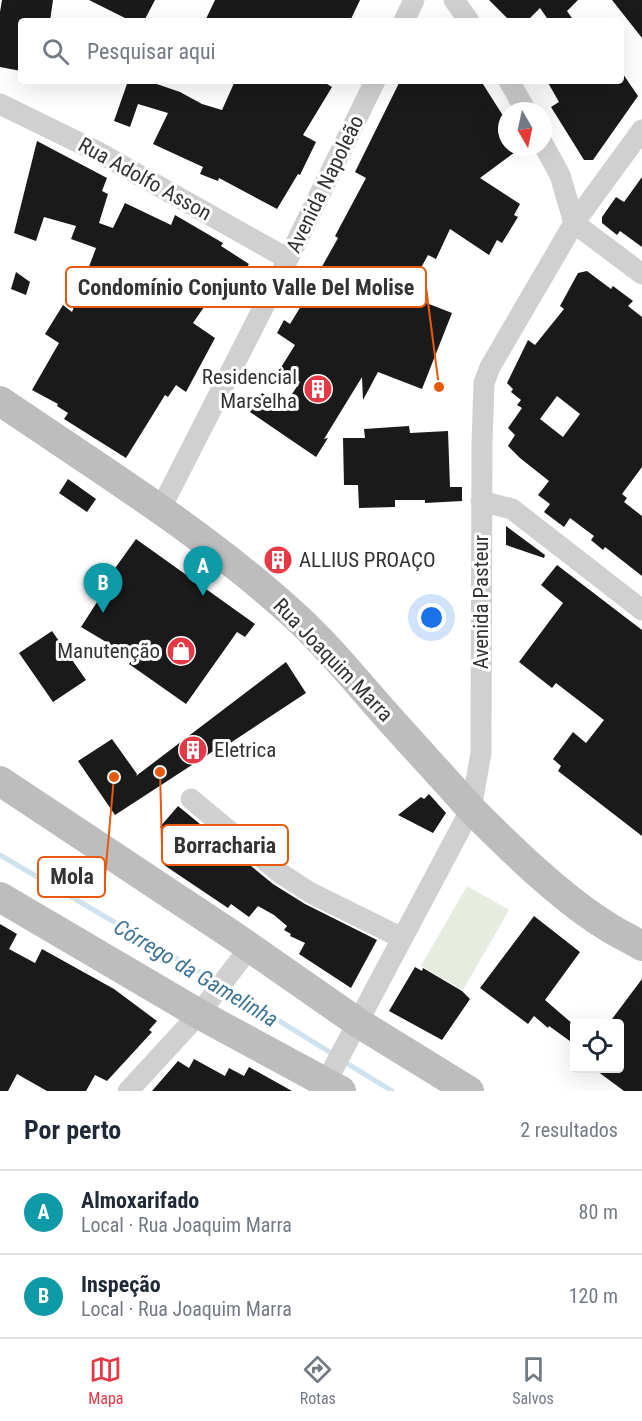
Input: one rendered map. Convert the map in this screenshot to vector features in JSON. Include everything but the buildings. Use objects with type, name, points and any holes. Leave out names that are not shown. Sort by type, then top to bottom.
[{"type":"main road","name":"Rua Joaquim Marra","points":[[0,401],[160,510],[223,556],[295,616],[335,657],[471,809],[574,903],[606,926],[642,946]]},
{"type":"main road","points":[[0,781],[249,948],[351,1034],[469,1091]]},
{"type":"main road","points":[[0,897],[214,993],[333,1081]]},
{"type":"street","points":[[405,18],[414,0]]},
{"type":"street","points":[[454,0],[467,18]]},
{"type":"street","name":"Avenida Napoleão","points":[[160,510],[288,259],[374,84]]},
{"type":"street","points":[[511,84],[521,102]]},
{"type":"street","name":"Rua Adolfo Asson","points":[[0,105],[98,152],[288,259]]},
{"type":"street","name":"Avenida Pasteur","points":[[333,1081],[351,1034],[471,809],[481,753],[481,501],[484,383],[490,367],[574,223],[642,130]]},
{"type":"street","points":[[550,156],[560,175],[574,223],[642,274]]},
{"type":"street","points":[[481,501],[512,509],[642,610]]},
{"type":"street","points":[[191,799],[280,873],[311,893],[402,938]]},
{"type":"street","points":[[128,1091],[214,993],[249,948]]},
{"type":"shaded area","points":[[467,886],[509,910],[463,990],[421,966]]},
{"type":"waterway","name":"Córrego da Gamelinha","points":[[0,855],[218,983]]},
{"type":"waterway","name":"Córrego da Gamelinha","points":[[226,988],[336,1056]]},
{"type":"waterway","name":"Córrego da Gamelinha","points":[[343,1061],[392,1091]]},
{"type":"place","name":"Condomínio Conjunto Valle Del Molise","points":[[439,387]]},
{"type":"place","name":"Residencial Marselha","points":[[318,389]]},
{"type":"place","name":"ALLIUS PROAÇO","points":[[278,560]]},
{"type":"place","name":"Almoxarifado","points":[[203,596]]},
{"type":"place","name":"Inspeção","points":[[103,613]]},
{"type":"place","name":"Manutenção","points":[[181,651]]},
{"type":"place","name":"Eletrica","points":[[193,750]]},
{"type":"place","name":"Borracharia","points":[[160,772]]},
{"type":"place","name":"Mola","points":[[114,777]]}]
